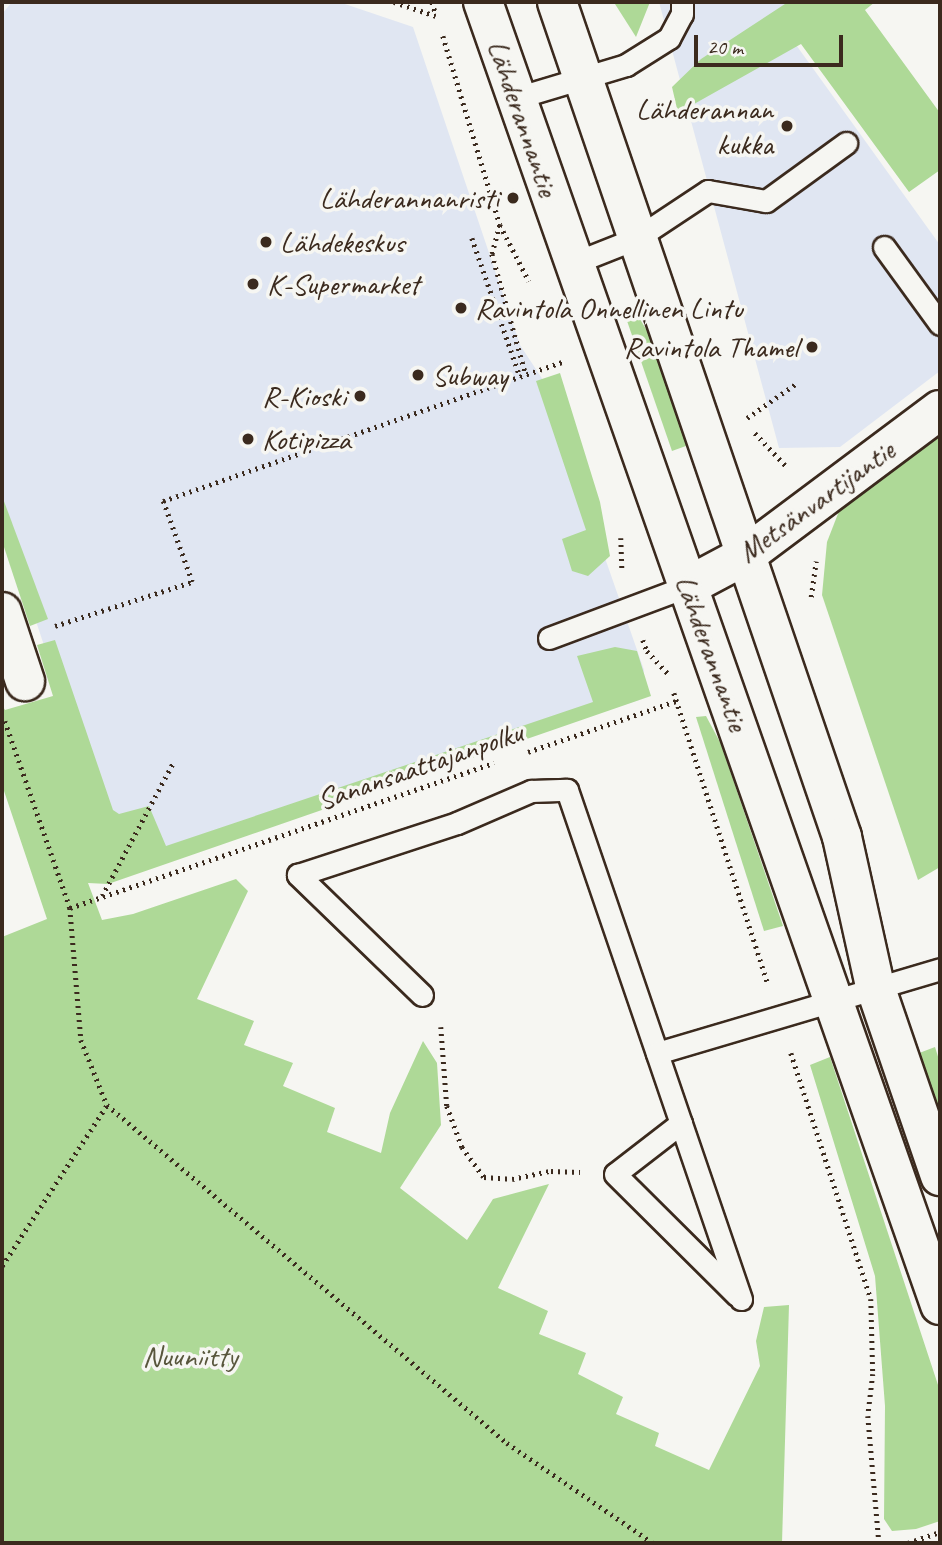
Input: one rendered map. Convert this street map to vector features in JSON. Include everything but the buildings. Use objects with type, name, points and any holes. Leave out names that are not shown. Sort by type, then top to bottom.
[{"type":"main road","name":"Lähderannantie","points":[[482,2],[833,1000],[934,1264],[940,1304]]},
{"type":"main road","name":"Lähderannantie","points":[[557,2],[842,837],[876,986],[940,1176]]},
{"type":"main road","name":"Metsänvartijantie","points":[[688,586],[746,555],[940,410]]},
{"type":"main road","points":[[2,612],[24,681]]},
{"type":"lane","points":[[516,98],[626,65],[669,38],[682,14],[682,2]]},
{"type":"lane","points":[[574,262],[637,237],[708,191],[766,201],[846,143]]},
{"type":"lane","points":[[884,247],[940,324]]},
{"type":"lane","points":[[549,638],[688,586]]},
{"type":"lane","points":[[422,995],[298,876],[457,823],[531,791],[566,790],[657,1053],[681,1123],[741,1299],[615,1174],[681,1123]]},
{"type":"lane","points":[[657,1053],[940,969]]},
{"type":"path","points":[[394,2],[437,16]]},
{"type":"path","points":[[500,225],[492,254],[495,276],[523,376]]},
{"type":"path","points":[[472,237],[523,376]]},
{"type":"path","points":[[63,624],[192,582],[163,501],[372,426],[566,361]]},
{"type":"path","points":[[747,418],[797,383]]},
{"type":"path","name":"Sanansaattajanpolku","points":[[519,755],[723,686]]},
{"type":"path","points":[[676,701],[871,1299],[873,1374],[868,1416],[879,1543]]},
{"type":"path","points":[[2,710],[71,908],[81,1040],[107,1105],[507,1443],[653,1543]]},
{"type":"path","name":"Sanansaattajanpolku","points":[[71,908],[506,759]]},
{"type":"path","points":[[101,897],[173,763]]},
{"type":"path","points":[[422,995],[445,1036],[447,1106],[462,1147],[484,1177],[512,1180],[551,1171],[615,1174]]},
{"type":"path","points":[[2,1266],[107,1105]]},
{"type":"path","points":[[908,1543],[940,1532]]},
{"type":"shaded area","points":[[12,2],[339,2],[413,27],[520,345],[543,380],[644,670],[639,700],[119,873],[2,518],[2,14]]},
{"type":"shaded area","points":[[659,2],[795,2],[776,17],[940,245],[940,371],[840,447],[779,448]]},
{"type":"green space","points":[[650,2],[636,37],[615,4]]},
{"type":"green space","points":[[788,2],[875,2],[865,10],[940,113],[940,170],[909,192],[801,44],[678,113],[672,87],[701,59]]},
{"type":"green space","points":[[638,316],[657,347],[697,442],[672,451],[626,318]]},
{"type":"green space","points":[[560,373],[600,502],[610,556],[588,576],[572,571],[562,539],[586,530],[536,381]]},
{"type":"green space","points":[[940,436],[940,867],[918,880],[822,595],[827,542],[841,506]]},
{"type":"green space","points":[[2,496],[48,619],[30,626],[2,541]]},
{"type":"green space","name":"Nuuniitty","points":[[55,640],[113,810],[119,814],[149,806],[166,846],[593,702],[577,656],[615,647],[637,651],[651,696],[108,884],[88,883],[102,920],[133,914],[236,879],[248,891],[197,999],[254,1021],[244,1045],[293,1063],[283,1086],[335,1108],[327,1132],[381,1153],[390,1113],[423,1041],[437,1063],[441,1125],[400,1188],[467,1240],[493,1199],[549,1184],[498,1288],[548,1311],[539,1334],[586,1353],[578,1374],[623,1397],[616,1414],[659,1433],[655,1446],[709,1470],[760,1366],[756,1341],[764,1307],[789,1305],[782,1543],[2,1543],[2,937],[47,919],[2,785],[2,705],[5,710],[53,696],[37,645]]},
{"type":"green space","points":[[706,716],[721,744],[783,926],[764,931],[696,717]]},
{"type":"green space","points":[[935,1047],[940,1063],[940,1135],[914,1055]]},
{"type":"green space","points":[[830,1057],[940,1391],[940,1521],[916,1529],[892,1531],[884,1519],[885,1406],[875,1276],[810,1065]]},
{"type":"place","name":"Lähderannan kukka","points":[[787,126]]},
{"type":"place","name":"Lähderannanristi","points":[[513,198]]},
{"type":"place","name":"Lähdekeskus","points":[[266,242]]},
{"type":"place","name":"K-Supermarket","points":[[253,284]]},
{"type":"place","name":"Ravintola Onnellinen Lintu","points":[[461,308]]},
{"type":"place","name":"Ravintola Thamel","points":[[812,347]]},
{"type":"place","name":"Subway","points":[[418,375]]},
{"type":"place","name":"R-Kioski","points":[[360,396]]},
{"type":"place","name":"Kotipizza","points":[[248,439]]}]
